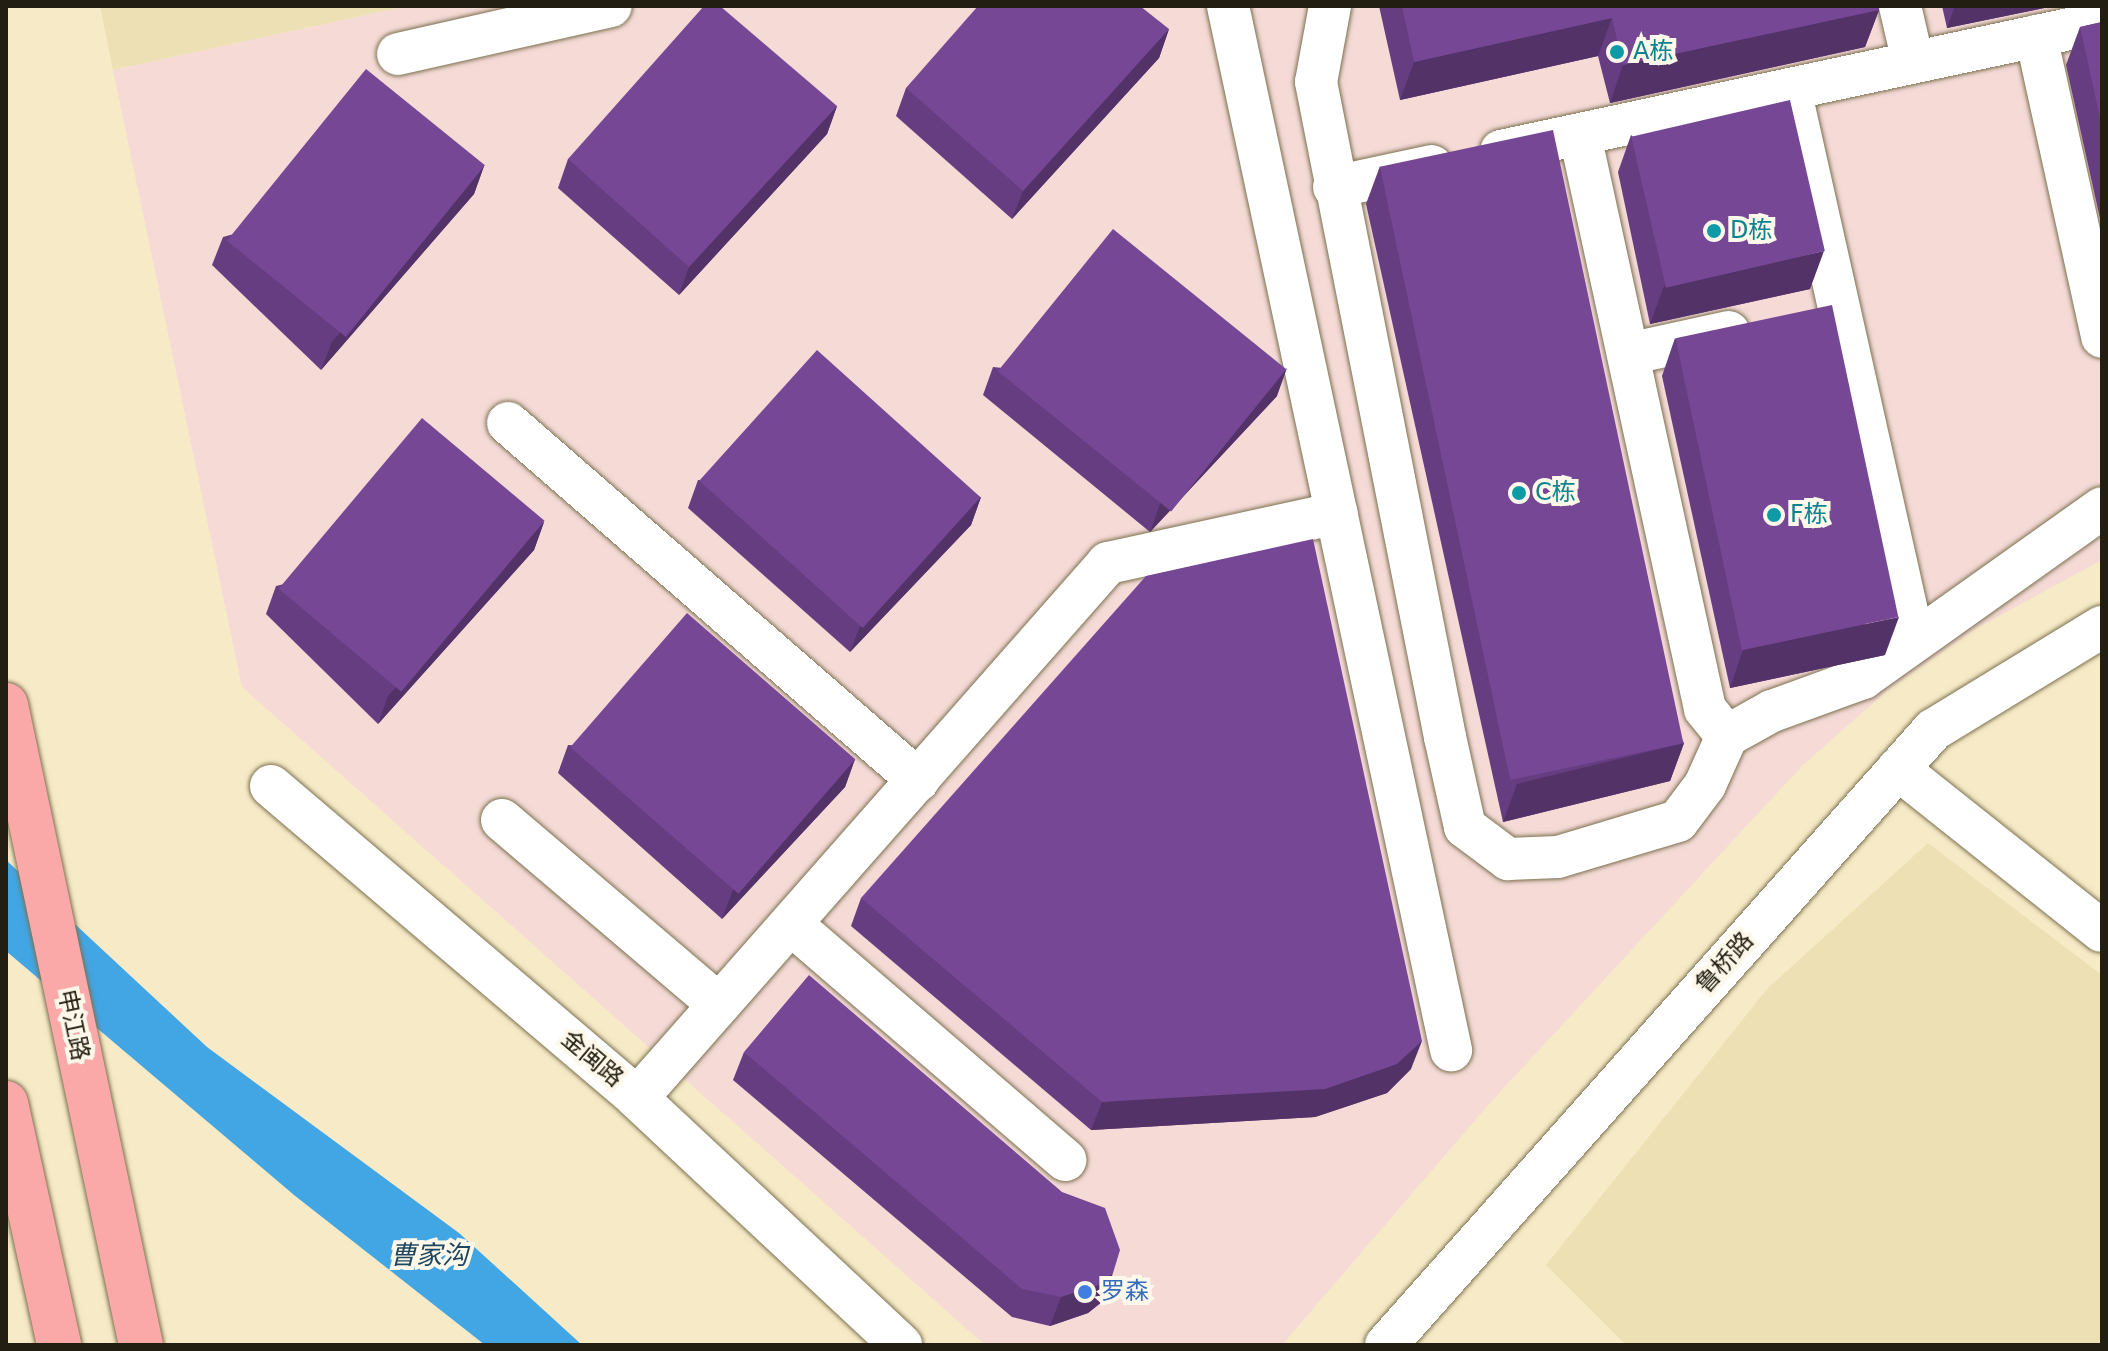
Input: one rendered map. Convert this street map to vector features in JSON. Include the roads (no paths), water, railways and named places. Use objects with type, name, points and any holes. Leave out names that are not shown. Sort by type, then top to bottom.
[{"type":"main road","name":"申江路","points":[[6,705],[141,1345]]},
{"type":"main road","points":[[6,1103],[59,1345]]},
{"type":"street","points":[[398,54],[611,6]]},
{"type":"street","points":[[1228,6],[1451,1050]]},
{"type":"street","points":[[1330,6],[1316,82],[1334,187],[1465,827],[1508,859],[1558,857],[1678,821],[1705,785],[1727,736],[1772,711],[1863,678],[1913,638],[2102,508]]},
{"type":"street","points":[[1900,6],[1913,62]]},
{"type":"street","points":[[1334,187],[2102,22]]},
{"type":"street","points":[[2036,36],[2094,261],[2102,337]]},
{"type":"street","points":[[1790,89],[1913,638]]},
{"type":"street","points":[[1580,135],[1705,709],[1727,736]]},
{"type":"street","points":[[1628,354],[1839,308]]},
{"type":"street","points":[[508,423],[918,780]]},
{"type":"street","points":[[637,1098],[1108,563],[1337,513]]},
{"type":"street","name":"鲁桥路","points":[[1386,1345],[1933,730],[2102,627]]},
{"type":"street","points":[[1898,769],[2102,931]]},
{"type":"street","name":"金闽路","points":[[271,786],[637,1098],[901,1345]]},
{"type":"street","points":[[502,820],[719,1005]]},
{"type":"street","points":[[791,924],[1065,1160]]},
{"type":"water","name":"曹家沟","points":[[6,860],[207,1047],[459,1233],[582,1345],[485,1345],[294,1195],[6,951]]},
{"type":"place","name":"A栋","points":[[1617,52]]},
{"type":"place","name":"D栋","points":[[1714,231]]},
{"type":"place","name":"C栋","points":[[1519,493]]},
{"type":"place","name":"F栋","points":[[1774,515]]},
{"type":"place","name":"罗森","points":[[1085,1292]]}]
